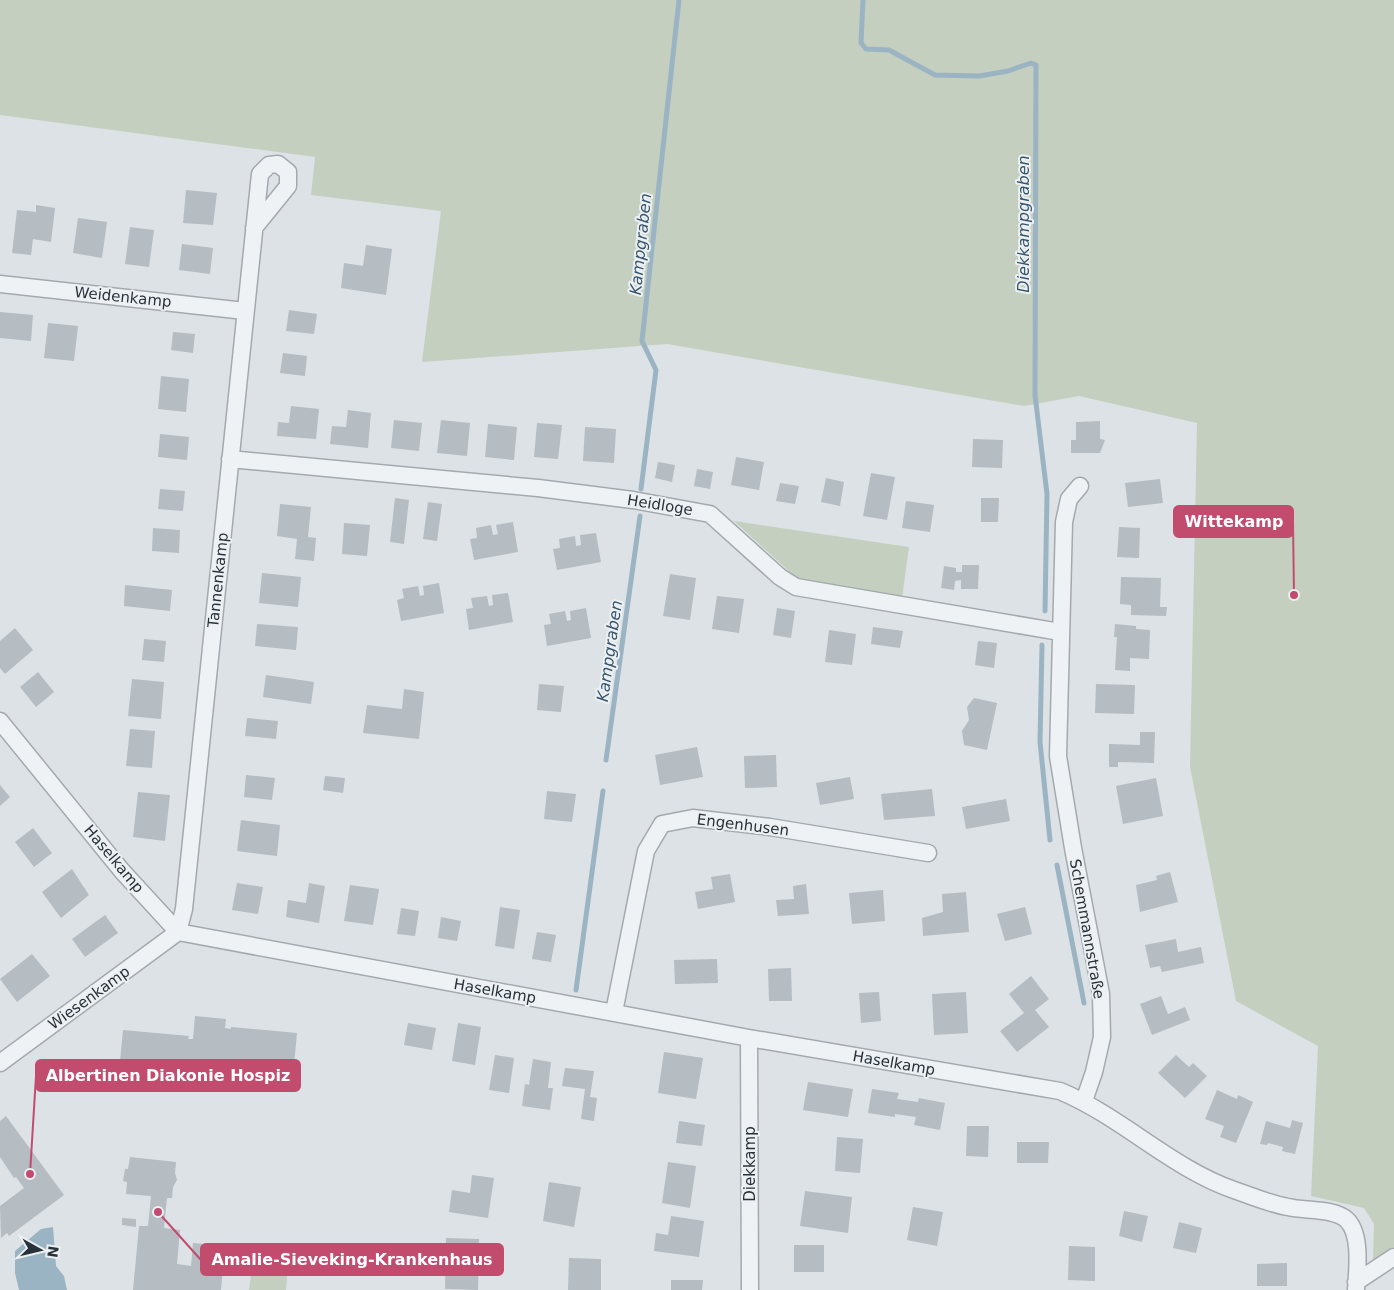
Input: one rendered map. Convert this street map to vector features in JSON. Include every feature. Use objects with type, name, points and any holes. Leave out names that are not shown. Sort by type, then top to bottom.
[{"type":"street","name":"Tannenkamp","points":[[178,932],[184,909],[254,228]]},
{"type":"street","name":"Weidenkamp","points":[[0,284],[246,311]]},
{"type":"street","name":"Heidloge","points":[[230,459],[538,488],[633,500],[710,514],[780,577],[796,586],[1060,632]]},
{"type":"street","name":"Schemmannstraße","points":[[1080,486],[1069,499],[1064,522],[1058,756],[1073,848],[1101,994],[1102,1037],[1094,1072],[1084,1101]]},
{"type":"street","name":"Haselkamp","points":[[0,721],[122,871],[178,932],[324,961],[750,1038],[1060,1091],[1084,1101]]},
{"type":"street","name":"Engenhusen","points":[[614,1012],[646,851],[662,824],[693,818],[770,827],[928,853]]},
{"type":"street","name":"Wiesenkamp","points":[[0,1063],[178,932]]},
{"type":"street","name":"Diekkamp","points":[[750,1038],[750,1290]]},
{"type":"street","points":[[1084,1101],[1174,1159],[1232,1189],[1287,1207],[1331,1213],[1345,1218],[1352,1226],[1356,1243],[1356,1286]]},
{"type":"street","points":[[1356,1286],[1394,1257]]},
{"type":"green space","points":[[0,0],[1394,0],[1394,1247],[1373,1261],[1374,1224],[1364,1208],[1311,1196],[1318,1046],[1236,1001],[1190,767],[1197,423],[1079,396],[1024,406],[667,344],[422,362],[441,211],[311,195],[315,157],[0,115]]},
{"type":"green space","points":[[734,521],[909,547],[902,598],[803,584]]},
{"type":"green space","points":[[262,1263],[288,1266],[286,1290],[249,1290],[252,1268]]},
{"type":"water","points":[[53,1227],[56,1266],[64,1276],[67,1290],[19,1290],[15,1273],[15,1251],[41,1229]]},
{"type":"building","points":[[186,190],[217,193],[213,225],[183,223]]},
{"type":"building","points":[[36,205],[55,208],[51,242],[33,239],[31,255],[12,253],[17,210],[36,212]]},
{"type":"building","points":[[78,218],[107,222],[102,258],[73,253]]},
{"type":"building","points":[[130,227],[154,230],[149,267],[125,264]]},
{"type":"building","points":[[182,244],[213,248],[210,274],[179,270]]},
{"type":"building","points":[[366,245],[392,249],[386,295],[341,288],[344,263],[363,266]]},
{"type":"building","points":[[289,310],[317,314],[314,334],[286,331]]},
{"type":"building","points":[[0,312],[33,315],[31,341],[0,338]]},
{"type":"building","points":[[48,323],[78,326],[74,361],[44,358]]},
{"type":"building","points":[[173,332],[195,334],[193,353],[171,350]]},
{"type":"building","points":[[283,353],[307,356],[305,376],[280,373]]},
{"type":"building","points":[[161,376],[189,379],[186,412],[158,409]]},
{"type":"building","points":[[291,406],[319,409],[316,439],[277,436],[278,422],[289,423]]},
{"type":"building","points":[[348,410],[371,413],[368,448],[330,444],[332,426],[346,427]]},
{"type":"building","points":[[394,420],[422,423],[419,451],[391,448]]},
{"type":"building","points":[[441,420],[470,423],[467,456],[437,453]]},
{"type":"building","points":[[1100,421],[1100,439],[1105,440],[1100,453],[1071,453],[1071,440],[1076,440],[1076,422]]},
{"type":"building","points":[[537,423],[562,425],[558,459],[534,457]]},
{"type":"building","points":[[488,424],[517,427],[514,460],[485,457]]},
{"type":"building","points":[[585,427],[616,429],[614,463],[583,461]]},
{"type":"building","points":[[160,434],[189,437],[187,460],[158,457]]},
{"type":"building","points":[[973,439],[1003,440],[1002,468],[972,467]]},
{"type":"building","points":[[736,457],[764,462],[759,490],[731,485]]},
{"type":"building","points":[[658,462],[675,465],[672,482],[655,478]]},
{"type":"building","points":[[697,469],[713,472],[710,489],[694,486]]},
{"type":"building","points":[[871,473],[895,477],[887,520],[863,516]]},
{"type":"building","points":[[826,478],[844,482],[840,506],[821,502]]},
{"type":"building","points":[[1160,479],[1163,503],[1128,507],[1125,483]]},
{"type":"building","points":[[780,483],[799,486],[795,504],[776,501]]},
{"type":"building","points":[[160,489],[185,491],[183,511],[158,509]]},
{"type":"building","points":[[395,498],[409,500],[404,544],[390,542]]},
{"type":"building","points":[[981,498],[999,498],[998,522],[981,522]]},
{"type":"building","points":[[906,501],[934,505],[930,532],[902,528]]},
{"type":"building","points":[[428,502],[442,504],[437,541],[423,539]]},
{"type":"building","points":[[280,504],[311,507],[308,537],[316,538],[314,561],[295,559],[297,539],[277,536]]},
{"type":"building","points":[[513,522],[518,552],[474,560],[470,539],[477,538],[476,528],[491,525],[493,535],[498,534],[496,525]]},
{"type":"building","points":[[344,523],[370,525],[367,556],[342,554]]},
{"type":"building","points":[[1119,527],[1140,528],[1139,558],[1117,557]]},
{"type":"building","points":[[153,528],[180,530],[179,553],[152,551]]},
{"type":"building","points":[[596,533],[601,562],[557,570],[553,549],[560,548],[559,539],[575,536],[576,546],[581,545],[580,535]]},
{"type":"building","points":[[962,565],[979,565],[978,589],[961,589],[961,580],[955,581],[954,590],[941,588],[944,566],[956,568],[956,572],[962,572]]},
{"type":"building","points":[[262,573],[301,577],[298,607],[259,603]]},
{"type":"building","points":[[670,574],[696,578],[690,620],[663,616]]},
{"type":"building","points":[[1121,577],[1161,578],[1160,607],[1167,607],[1166,616],[1131,615],[1131,605],[1120,604]]},
{"type":"building","points":[[439,583],[444,613],[401,621],[397,600],[404,598],[402,589],[418,586],[420,596],[424,595],[423,586]]},
{"type":"building","points":[[125,585],[172,590],[170,611],[124,606]]},
{"type":"building","points":[[508,593],[513,622],[469,630],[466,609],[473,608],[471,598],[487,596],[489,606],[493,605],[492,595]]},
{"type":"building","points":[[717,596],[744,599],[739,633],[712,629]]},
{"type":"building","points":[[586,608],[591,638],[547,646],[544,625],[551,624],[549,614],[565,611],[567,621],[571,620],[570,611]]},
{"type":"building","points":[[777,608],[795,611],[791,638],[773,635]]},
{"type":"building","points":[[257,624],[298,627],[296,650],[255,646]]},
{"type":"building","points":[[1115,624],[1136,626],[1136,629],[1150,630],[1149,659],[1130,658],[1130,671],[1115,670],[1117,637],[1114,637]]},
{"type":"building","points":[[873,627],[903,631],[900,648],[871,644]]},
{"type":"building","points":[[15,628],[33,650],[5,674],[0,668],[0,641]]},
{"type":"building","points":[[829,630],[856,634],[852,665],[825,662]]},
{"type":"building","points":[[144,639],[166,641],[164,662],[142,660]]},
{"type":"building","points":[[978,641],[997,643],[994,668],[975,665]]},
{"type":"building","points":[[38,672],[54,692],[36,707],[20,687]]},
{"type":"building","points":[[266,675],[314,682],[311,704],[263,697]]},
{"type":"building","points":[[132,679],[164,682],[161,719],[128,716]]},
{"type":"building","points":[[539,684],[564,686],[561,712],[537,710]]},
{"type":"building","points":[[1096,684],[1135,685],[1134,714],[1095,713]]},
{"type":"building","points":[[404,689],[424,692],[419,739],[363,733],[367,705],[402,709]]},
{"type":"building","points":[[974,698],[997,703],[987,750],[964,745],[962,731],[969,720],[967,707]]},
{"type":"building","points":[[247,718],[278,721],[276,739],[245,736]]},
{"type":"building","points":[[130,729],[155,731],[152,768],[126,766]]},
{"type":"building","points":[[1140,732],[1155,732],[1154,763],[1118,762],[1118,767],[1109,767],[1109,744],[1140,745]]},
{"type":"building","points":[[697,747],[703,777],[660,785],[655,755]]},
{"type":"building","points":[[776,755],[777,787],[745,788],[744,756]]},
{"type":"building","points":[[246,775],[275,778],[272,800],[244,797]]},
{"type":"building","points":[[325,776],[345,778],[343,793],[323,790]]},
{"type":"building","points":[[850,777],[854,799],[820,805],[816,783]]},
{"type":"building","points":[[1156,778],[1163,816],[1123,824],[1116,786]]},
{"type":"building","points":[[0,785],[10,797],[0,806]]},
{"type":"building","points":[[932,789],[935,816],[884,820],[881,794]]},
{"type":"building","points":[[547,791],[576,794],[572,822],[544,819]]},
{"type":"building","points":[[138,792],[170,795],[165,841],[133,837]]},
{"type":"building","points":[[1006,799],[1010,821],[966,829],[962,807]]},
{"type":"building","points":[[241,820],[280,825],[277,856],[237,851]]},
{"type":"building","points":[[33,828],[52,853],[34,867],[15,842]]},
{"type":"building","points":[[72,869],[89,895],[61,918],[42,892]]},
{"type":"building","points":[[1170,872],[1178,902],[1140,912],[1136,885],[1157,880],[1156,876]]},
{"type":"building","points":[[730,874],[735,902],[698,909],[695,892],[713,889],[711,877]]},
{"type":"building","points":[[237,883],[263,887],[258,914],[232,910]]},
{"type":"building","points":[[309,883],[325,886],[319,923],[286,917],[288,900],[306,903]]},
{"type":"building","points":[[806,884],[809,914],[778,916],[776,900],[794,899],[793,886]]},
{"type":"building","points":[[350,885],[379,889],[373,925],[344,921]]},
{"type":"building","points":[[883,890],[885,921],[852,924],[849,893]]},
{"type":"building","points":[[966,892],[969,932],[923,936],[922,918],[943,912],[942,894]]},
{"type":"building","points":[[500,907],[520,910],[514,949],[495,946]]},
{"type":"building","points":[[1025,907],[1032,934],[1005,941],[997,914]]},
{"type":"building","points":[[401,908],[419,911],[415,936],[397,934]]},
{"type":"building","points":[[105,915],[118,933],[85,957],[72,939]]},
{"type":"building","points":[[441,917],[461,921],[457,941],[438,938]]},
{"type":"building","points":[[537,932],[556,935],[551,962],[532,959]]},
{"type":"building","points":[[1176,939],[1178,952],[1201,947],[1204,963],[1162,972],[1160,966],[1150,968],[1145,945]]},
{"type":"building","points":[[32,954],[50,976],[17,1002],[0,979]]},
{"type":"building","points":[[717,959],[718,983],[675,984],[674,960]]},
{"type":"building","points":[[791,968],[792,1001],[769,1001],[768,969]]},
{"type":"building","points":[[1031,976],[1049,999],[1035,1010],[1049,1027],[1017,1052],[1000,1031],[1024,1013],[1009,994]]},
{"type":"building","points":[[879,992],[881,1021],[861,1023],[859,993]]},
{"type":"building","points":[[966,992],[968,1033],[934,1035],[932,994]]},
{"type":"building","points":[[1161,996],[1168,1014],[1185,1007],[1190,1020],[1152,1035],[1140,1004]]},
{"type":"building","points":[[195,1016],[226,1019],[225,1028],[231,1029],[231,1027],[297,1033],[293,1076],[227,1070],[228,1089],[190,1085],[191,1076],[185,1076],[184,1079],[119,1072],[123,1030],[189,1036],[188,1039],[193,1039]]},
{"type":"building","points":[[408,1023],[436,1028],[432,1050],[404,1045]]},
{"type":"building","points":[[458,1023],[481,1027],[475,1065],[452,1061]]},
{"type":"building","points":[[664,1052],[703,1058],[696,1099],[658,1093]]},
{"type":"building","points":[[495,1055],[514,1058],[509,1093],[489,1090]]},
{"type":"building","points":[[1176,1055],[1189,1067],[1193,1063],[1207,1076],[1185,1098],[1158,1073]]},
{"type":"building","points":[[533,1059],[551,1062],[548,1088],[553,1088],[550,1110],[522,1106],[525,1084],[529,1085]]},
{"type":"building","points":[[565,1068],[594,1071],[590,1097],[597,1098],[594,1121],[581,1119],[585,1089],[562,1086]]},
{"type":"building","points":[[808,1082],[853,1089],[848,1117],[803,1110]]},
{"type":"building","points":[[872,1089],[899,1093],[897,1099],[918,1102],[919,1098],[945,1103],[940,1130],[914,1125],[916,1117],[895,1114],[895,1117],[868,1113]]},
{"type":"building","points":[[1217,1090],[1237,1099],[1238,1095],[1253,1102],[1236,1143],[1220,1137],[1224,1126],[1205,1119]]},
{"type":"building","points":[[6,1116],[64,1195],[9,1236],[7,1233],[1,1238],[0,1206],[24,1188],[16,1177],[14,1178],[0,1157],[0,1121]]},
{"type":"building","points":[[1292,1120],[1303,1123],[1295,1154],[1282,1151],[1283,1147],[1268,1143],[1267,1145],[1260,1144],[1266,1121],[1290,1128]]},
{"type":"building","points":[[679,1121],[705,1125],[702,1146],[676,1143]]},
{"type":"building","points":[[967,1126],[989,1126],[988,1157],[966,1156]]},
{"type":"building","points":[[837,1137],[863,1139],[860,1173],[835,1171]]},
{"type":"building","points":[[1017,1142],[1049,1142],[1048,1163],[1017,1163]]},
{"type":"building","points":[[130,1157],[176,1162],[175,1173],[177,1180],[173,1187],[172,1198],[167,1198],[164,1228],[180,1230],[177,1264],[191,1266],[193,1243],[225,1246],[221,1290],[133,1290],[139,1226],[148,1226],[151,1196],[126,1194],[127,1182],[123,1181]]},
{"type":"building","points":[[668,1162],[696,1166],[690,1208],[662,1203]]},
{"type":"building","points":[[472,1175],[494,1178],[488,1218],[449,1212],[452,1190],[470,1193]]},
{"type":"building","points":[[549,1182],[581,1187],[574,1227],[543,1221]]},
{"type":"building","points":[[805,1191],[852,1197],[848,1233],[800,1226]]},
{"type":"building","points":[[913,1207],[943,1212],[937,1246],[907,1240]]},
{"type":"building","points":[[1124,1211],[1148,1216],[1142,1242],[1119,1236]]},
{"type":"building","points":[[671,1216],[704,1221],[699,1257],[654,1251],[656,1233],[668,1235]]},
{"type":"building","points":[[122,1218],[136,1219],[136,1227],[122,1225]]},
{"type":"building","points":[[1179,1222],[1202,1228],[1196,1253],[1173,1248]]},
{"type":"building","points":[[446,1238],[479,1239],[478,1290],[445,1289]]},
{"type":"building","points":[[794,1245],[824,1245],[824,1272],[794,1272]]},
{"type":"building","points":[[1069,1246],[1095,1247],[1095,1281],[1068,1280]]},
{"type":"building","points":[[569,1258],[601,1259],[601,1290],[568,1290]]},
{"type":"building","points":[[1287,1263],[1287,1286],[1257,1286],[1257,1264]]},
{"type":"building","points":[[671,1280],[703,1280],[702,1290],[671,1290]]},
{"type":"waterway","name":"Kampgraben","points":[[641,489],[656,370],[642,341],[679,0]]},
{"type":"waterway","name":"Diekkampgraben","points":[[863,0],[861,43],[866,49],[889,50],[935,75],[979,76],[1008,71],[1031,63],[1036,65],[1035,395],[1047,494],[1045,611]]},
{"type":"waterway","name":"Kampgraben","points":[[606,760],[640,516]]},
{"type":"waterway","name":"Diekkampgraben","points":[[1042,645],[1040,742],[1050,840]]},
{"type":"waterway","name":"Kampgraben","points":[[576,990],[603,791]]},
{"type":"waterway","name":"Diekkampgraben","points":[[1057,865],[1084,1003]]},
{"type":"place","name":"Wittekamp","points":[[1294,595]]},
{"type":"place","name":"Albertinen Diakonie Hospiz","points":[[30,1174]]},
{"type":"place","name":"Amalie-Sieveking-Krankenhaus","points":[[158,1212]]}]
